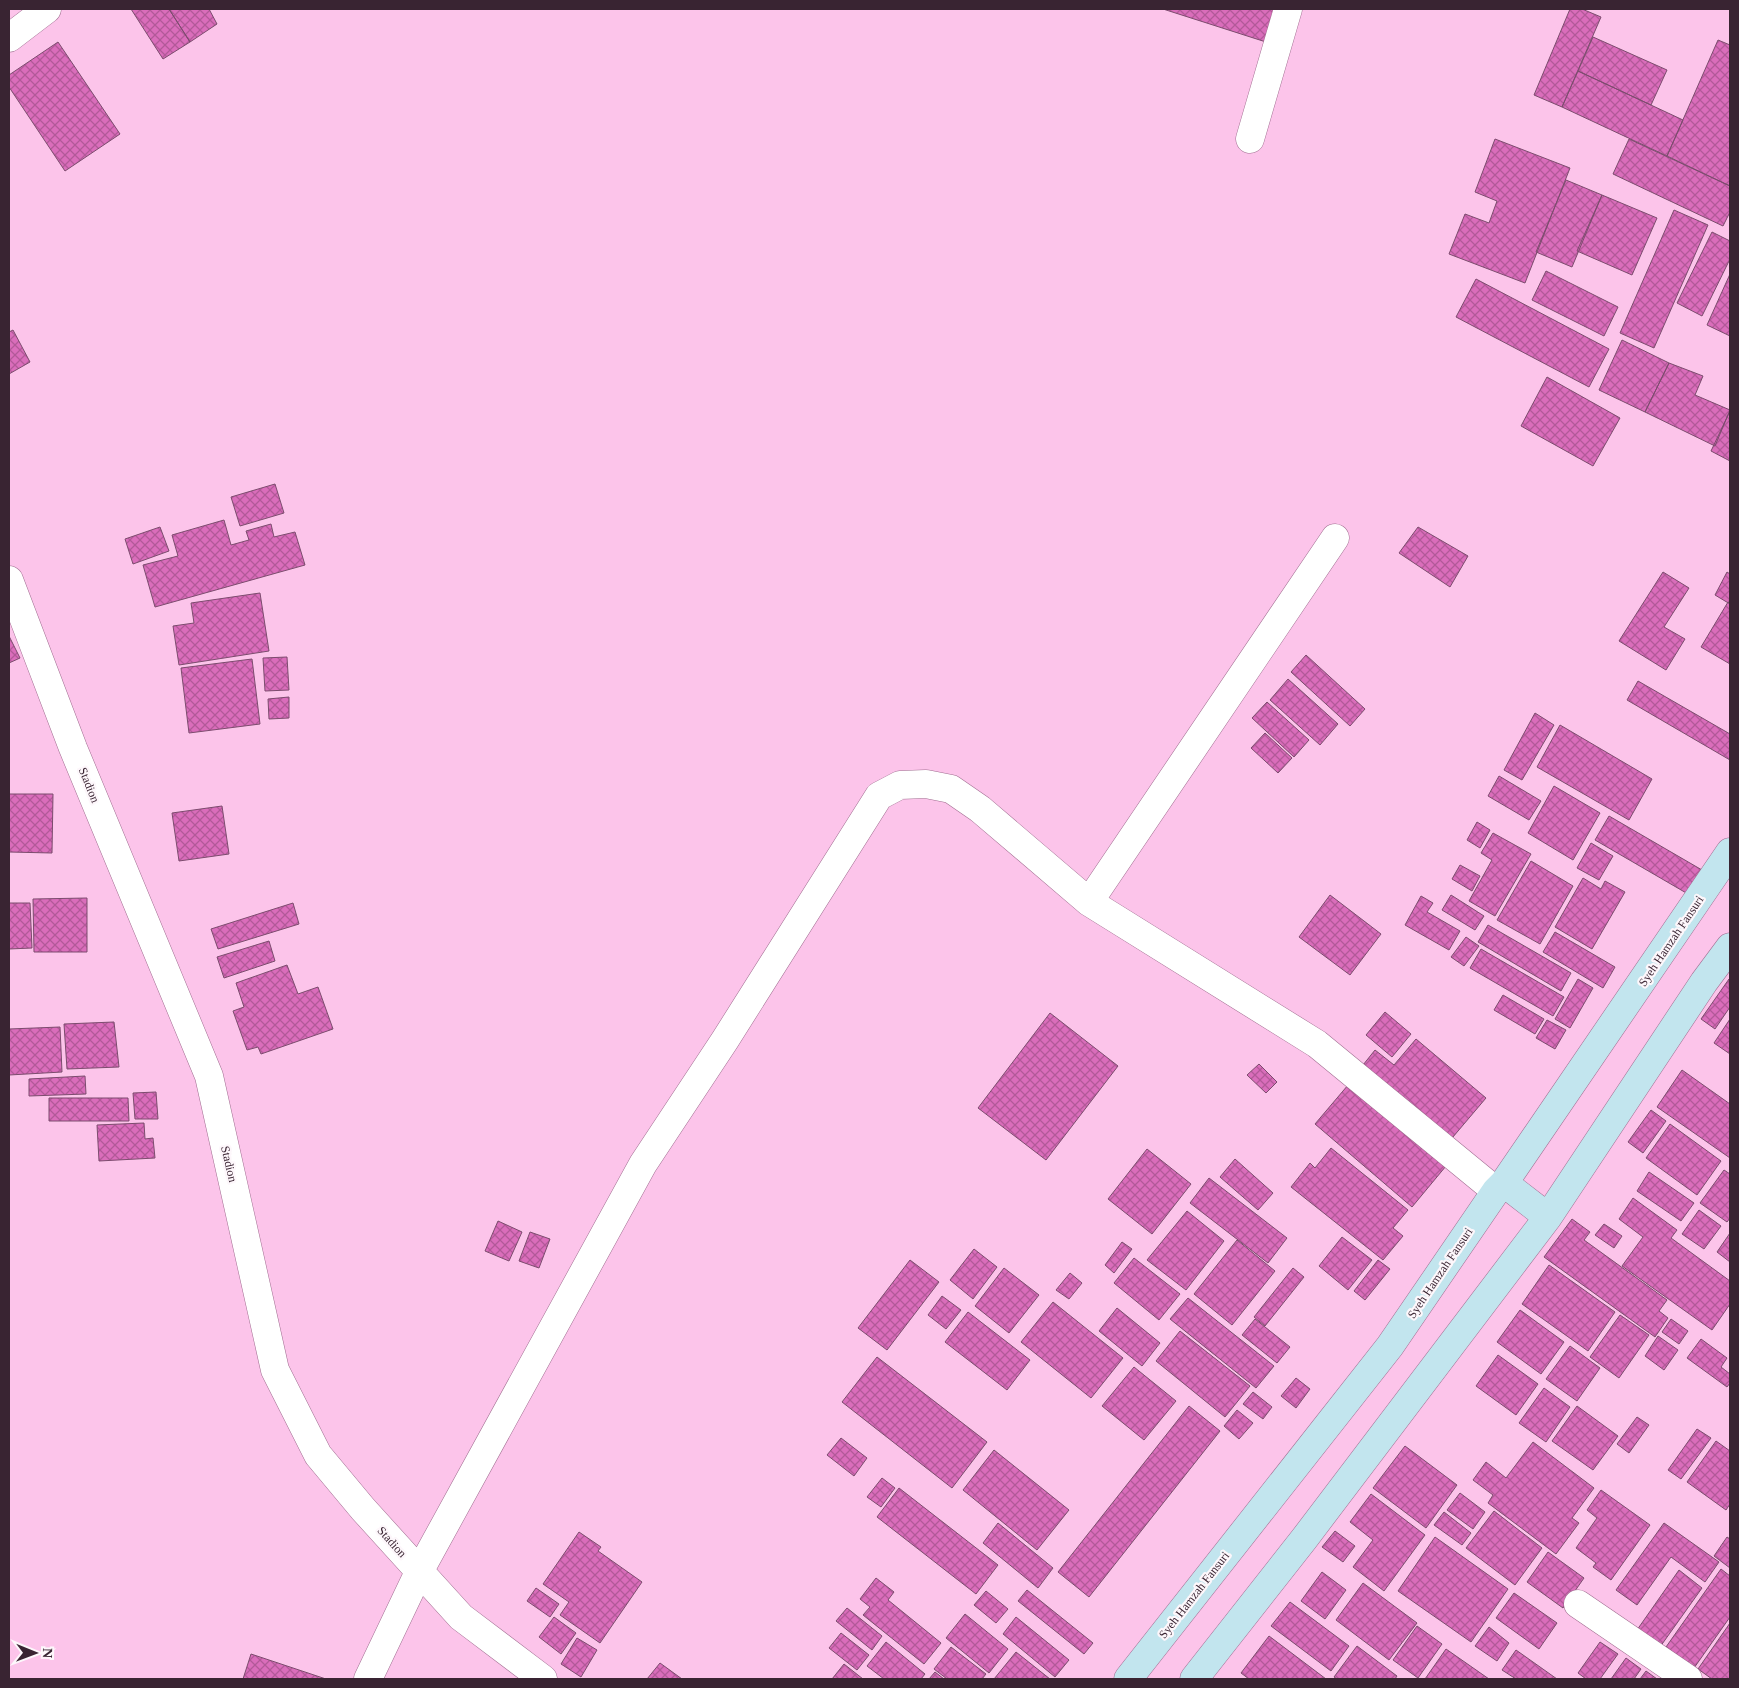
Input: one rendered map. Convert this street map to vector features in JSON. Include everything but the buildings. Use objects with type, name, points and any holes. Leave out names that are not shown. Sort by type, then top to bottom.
[{"type":"main road","name":"Syeh Hamzah Fansuri","points":[[1128,1679],[1390,1346],[1730,852]]},
{"type":"main road","points":[[1194,1679],[1304,1539],[1548,1217],[1704,982],[1730,947]]},
{"type":"main road","points":[[1500,1187],[1548,1217]]},
{"type":"street","points":[[9,38],[47,9]]},
{"type":"street","points":[[1250,139],[1288,9]]},
{"type":"street","points":[[1089,902],[1334,538]]},
{"type":"street","name":"Stadion","points":[[9,580],[73,748],[209,1076],[275,1370],[318,1455],[419,1572],[461,1617],[543,1679]]},
{"type":"street","points":[[368,1679],[419,1572],[643,1164],[730,1032],[879,796],[900,785],[926,784],[950,788],[980,809],[1089,902],[1317,1044],[1500,1187]]},
{"type":"street","points":[[1578,1604],[1688,1679]]}]
